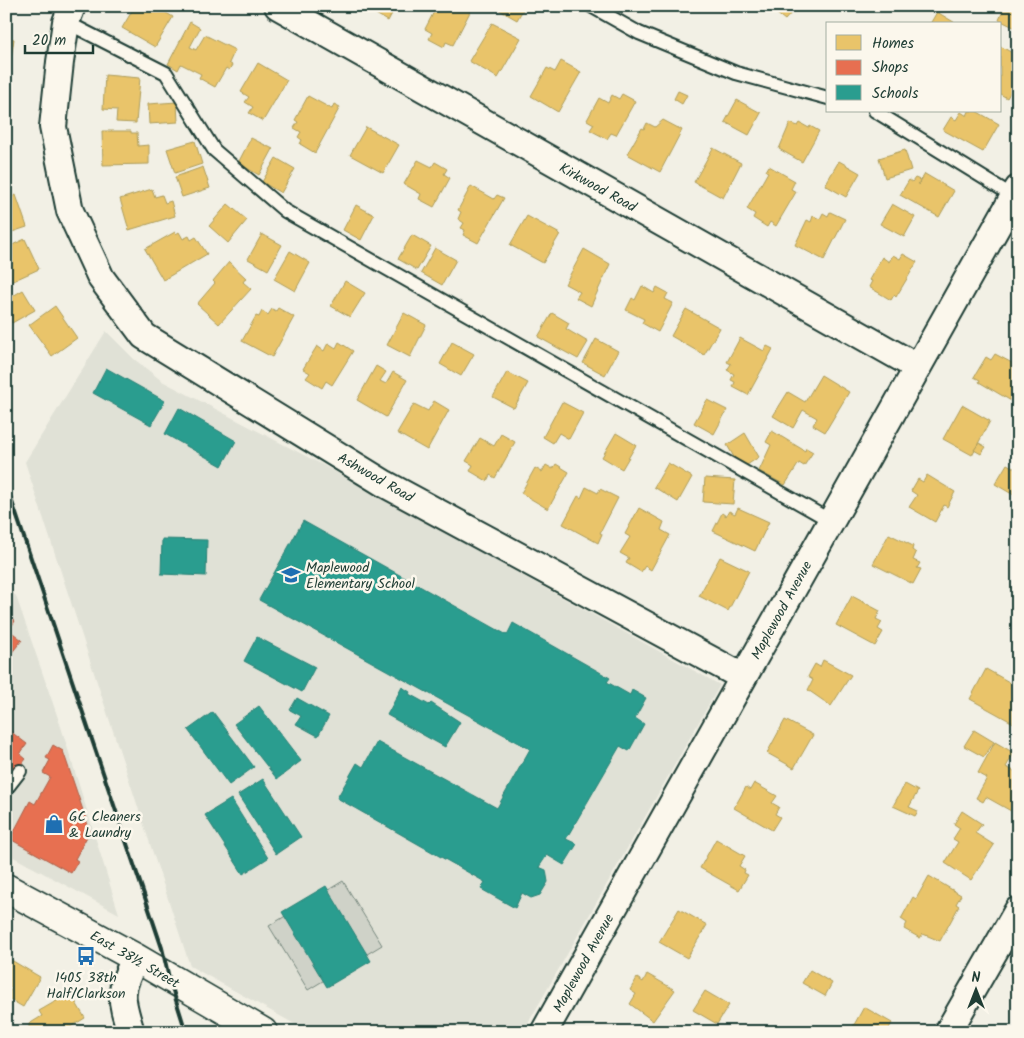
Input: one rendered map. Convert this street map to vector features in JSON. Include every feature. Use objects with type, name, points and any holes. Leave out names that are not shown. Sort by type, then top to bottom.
[{"type":"street","name":"Kirkwood Road","points":[[278,6],[917,367]]},
{"type":"street","name":"Ashwood Road","points":[[69,14],[53,127],[70,211],[101,278],[144,336],[386,484],[743,677]]},
{"type":"street","name":"Maplewood Avenue","points":[[544,1032],[1016,193]]},
{"type":"street","name":"East 38½ Street","points":[[6,888],[136,958],[263,1032]]},
{"type":"street","points":[[948,1032],[1018,910]]},
{"type":"street","points":[[131,1032],[123,1007],[121,992],[124,980],[136,958]]},
{"type":"lane","points":[[591,6],[639,33],[736,73],[826,97]]},
{"type":"lane","points":[[69,14],[166,73],[214,150],[285,211],[831,520]]},
{"type":"lane","points":[[877,112],[1016,193]]},
{"type":"lane","points":[[6,789],[20,771]]},
{"type":"shaded area","name":"Maplewood Elementary School","points":[[106,331],[134,359],[162,381],[321,464],[720,685],[523,1032],[309,1032],[190,966],[25,462]]},
{"type":"shaded area","points":[[6,586],[16,596],[61,727],[119,914],[6,853]]},
{"type":"shaded area","points":[[343,881],[382,945],[308,990],[269,926]]},
{"type":"building: Homes","points":[[135,6],[155,6],[173,17],[155,47],[122,28]]},
{"type":"building: Homes","points":[[362,6],[396,6],[388,21]]},
{"type":"building: Homes","points":[[437,6],[445,11],[448,6],[455,9],[457,6],[464,6],[471,10],[453,45],[446,42],[444,47],[429,39],[432,33],[425,29]]},
{"type":"building: Homes","points":[[497,6],[525,6],[517,20],[496,8]]},
{"type":"building: Homes","points":[[782,6],[789,6],[793,11],[785,20],[776,13]]},
{"type":"building: Homes","points":[[1005,6],[1018,6],[1018,29],[999,20]]},
{"type":"building: Homes","points":[[937,12],[954,22],[931,22]]},
{"type":"building: Homes","points":[[190,22],[200,28],[190,47],[196,50],[205,35],[235,50],[229,63],[232,65],[229,70],[226,68],[215,87],[199,78],[201,74],[181,64],[178,70],[168,64]]},
{"type":"building: Homes","points":[[492,23],[521,38],[498,78],[469,61]]},
{"type":"building: Homes","points":[[6,38],[14,39],[9,71],[6,71]]},
{"type":"building: Homes","points":[[1002,47],[1018,56],[1018,79],[1007,98],[1002,95]]},
{"type":"building: Homes","points":[[561,61],[581,72],[558,112],[531,96],[547,68],[555,72]]},
{"type":"building: Homes","points":[[258,63],[287,80],[263,121],[249,113],[253,107],[245,102],[249,97],[241,92]]},
{"type":"building: Homes","points":[[105,75],[140,78],[136,123],[116,122],[117,110],[103,109]]},
{"type":"building: Homes","points":[[678,91],[687,95],[682,104],[674,99]]},
{"type":"building: Homes","points":[[622,94],[635,101],[616,135],[611,133],[607,139],[590,130],[594,124],[587,120],[599,98],[608,103],[612,95],[619,99]]},
{"type":"building: Homes","points":[[308,96],[332,109],[334,104],[340,107],[315,153],[300,144],[302,140],[298,137],[301,132],[294,128],[298,122],[295,120]]},
{"type":"building: Homes","points":[[737,100],[761,113],[749,135],[725,122]]},
{"type":"building: Homes","points":[[177,102],[178,122],[149,124],[148,104]]},
{"type":"building: Homes","points":[[961,112],[967,116],[969,112],[978,112],[999,124],[983,152],[943,130],[951,117],[956,120]]},
{"type":"building: Homes","points":[[663,120],[682,130],[660,172],[627,154],[647,123],[655,127]]},
{"type":"building: Homes","points":[[790,123],[798,126],[800,123],[819,131],[802,162],[779,149]]},
{"type":"building: Homes","points":[[6,127],[9,127],[8,160],[6,160]]},
{"type":"building: Homes","points":[[366,127],[399,145],[383,173],[350,155]]},
{"type":"building: Homes","points":[[102,131],[131,131],[131,133],[137,133],[138,146],[149,145],[149,164],[103,165]]},
{"type":"building: Homes","points":[[251,138],[273,149],[259,175],[238,163]]},
{"type":"building: Homes","points":[[195,141],[202,164],[175,173],[167,149]]},
{"type":"building: Homes","points":[[713,148],[741,163],[723,198],[694,182]]},
{"type":"building: Homes","points":[[905,150],[911,170],[885,178],[879,158]]},
{"type":"building: Homes","points":[[276,158],[295,169],[281,193],[262,182]]},
{"type":"building: Homes","points":[[418,160],[432,167],[435,162],[447,169],[444,174],[450,178],[434,207],[419,199],[421,194],[404,184]]},
{"type":"building: Homes","points":[[839,161],[860,173],[846,197],[825,185]]},
{"type":"building: Homes","points":[[769,166],[795,181],[791,189],[796,192],[776,226],[770,222],[767,227],[753,218],[755,214],[747,209],[768,172],[766,171]]},
{"type":"building: Homes","points":[[203,167],[210,188],[182,197],[175,177]]},
{"type":"building: Homes","points":[[925,174],[954,191],[939,217],[900,195],[909,180],[912,182],[915,178],[920,180],[918,185]]},
{"type":"building: Homes","points":[[471,186],[494,199],[497,195],[504,198],[478,243],[463,235],[465,230],[461,228],[464,223],[458,219],[461,212],[458,210]]},
{"type":"building: Homes","points":[[152,189],[155,197],[162,195],[165,203],[171,201],[175,216],[129,230],[120,199]]},
{"type":"building: Homes","points":[[16,195],[27,227],[6,234],[6,199]]},
{"type":"building: Homes","points":[[228,204],[247,220],[228,243],[209,226]]},
{"type":"building: Homes","points":[[892,204],[915,217],[904,237],[880,224]]},
{"type":"building: Homes","points":[[356,205],[374,215],[361,240],[343,230]]},
{"type":"building: Homes","points":[[830,212],[845,219],[824,260],[795,245],[807,220],[811,222],[813,216],[820,219],[823,213],[828,216]]},
{"type":"building: Homes","points":[[527,216],[560,234],[543,263],[510,245]]},
{"type":"building: Homes","points":[[175,232],[176,234],[179,232],[183,239],[189,236],[191,240],[196,237],[207,254],[163,280],[145,249]]},
{"type":"building: Homes","points":[[262,234],[282,245],[268,270],[248,259]]},
{"type":"building: Homes","points":[[412,235],[431,246],[417,270],[398,259]]},
{"type":"building: Homes","points":[[25,239],[39,269],[6,284],[6,248]]},
{"type":"building: Homes","points":[[435,248],[456,260],[442,285],[421,273]]},
{"type":"building: Homes","points":[[584,249],[610,264],[591,306],[576,298],[580,292],[565,284]]},
{"type":"building: Homes","points":[[290,251],[310,263],[295,291],[274,279]]},
{"type":"building: Homes","points":[[903,254],[917,262],[896,297],[894,295],[891,300],[869,287],[872,281],[869,280],[882,257],[889,262],[893,255],[900,259]]},
{"type":"building: Homes","points":[[229,262],[246,278],[243,282],[251,289],[219,324],[197,304],[215,283],[213,281]]},
{"type":"building: Homes","points":[[345,281],[365,293],[350,317],[331,306]]},
{"type":"building: Homes","points":[[642,286],[654,293],[657,287],[668,293],[665,299],[673,303],[658,332],[642,323],[644,319],[626,310],[632,298],[635,300]]},
{"type":"building: Homes","points":[[23,290],[35,310],[12,323],[6,314],[6,300]]},
{"type":"building: Homes","points":[[55,306],[77,338],[52,356],[29,325]]},
{"type":"building: Homes","points":[[278,308],[294,317],[272,357],[242,341],[256,316],[259,317],[262,311],[268,315],[272,309],[276,311]]},
{"type":"building: Homes","points":[[686,309],[720,328],[704,355],[671,336]]},
{"type":"building: Homes","points":[[404,313],[426,325],[410,357],[387,345]]},
{"type":"building: Homes","points":[[552,313],[569,323],[566,329],[588,342],[578,359],[538,337]]},
{"type":"building: Homes","points":[[740,338],[764,351],[767,346],[773,349],[748,395],[733,387],[735,382],[731,380],[734,374],[727,370],[731,364],[727,362]]},
{"type":"building: Homes","points":[[596,339],[618,351],[605,375],[583,363]]},
{"type":"building: Homes","points":[[339,342],[353,351],[332,385],[326,381],[322,388],[306,378],[310,373],[303,369],[317,346],[324,351],[328,343],[336,348]]},
{"type":"building: Homes","points":[[452,342],[474,354],[461,376],[440,364]]},
{"type":"building: Homes","points":[[995,354],[1016,365],[1018,361],[1018,393],[1013,402],[979,382],[980,380],[974,377],[986,357],[991,360]]},
{"type":"building: Homes","points":[[376,366],[386,372],[380,381],[386,384],[393,372],[407,380],[386,417],[357,400]]},
{"type":"building: Homes","points":[[507,372],[528,383],[514,408],[493,397]]},
{"type":"building: Homes","points":[[821,375],[849,392],[825,432],[813,425],[817,418],[803,410],[793,428],[773,416],[788,392],[805,402]]},
{"type":"building: Homes","points":[[707,400],[727,410],[714,434],[694,423]]},
{"type":"building: Homes","points":[[434,401],[449,410],[427,450],[397,433],[414,404],[428,411]]},
{"type":"building: Homes","points":[[562,402],[583,413],[569,439],[559,433],[553,443],[543,437]]},
{"type":"building: Homes","points":[[962,405],[990,421],[972,455],[943,439]]},
{"type":"building: Homes","points":[[772,431],[805,451],[806,448],[813,452],[804,466],[799,463],[785,485],[759,471],[771,445],[766,442]]},
{"type":"building: Homes","points":[[616,433],[636,445],[622,469],[602,457]]},
{"type":"building: Homes","points":[[745,433],[759,457],[741,469],[727,445]]},
{"type":"building: Homes","points":[[501,434],[515,442],[495,478],[490,475],[487,481],[470,471],[473,465],[466,461],[480,438],[494,446]]},
{"type":"building: Homes","points":[[979,443],[986,447],[981,454],[974,450]]},
{"type":"building: Homes","points":[[668,463],[692,477],[678,502],[654,487]]},
{"type":"building: Homes","points":[[556,464],[569,472],[548,509],[521,493],[535,468],[542,472],[546,465],[553,469]]},
{"type":"building: Homes","points":[[1007,464],[1018,470],[1017,497],[995,484]]},
{"type":"building: Homes","points":[[927,475],[955,492],[947,507],[944,505],[935,522],[909,507],[917,495],[911,491],[918,479],[923,482]]},
{"type":"building: Homes","points":[[705,478],[735,480],[733,504],[703,502]]},
{"type":"building: Homes","points":[[586,487],[598,493],[600,489],[618,498],[600,533],[602,534],[598,543],[563,524],[578,496],[581,498]]},
{"type":"building: Homes","points":[[639,508],[664,522],[661,530],[670,535],[651,570],[645,566],[641,572],[626,563],[629,558],[620,553],[630,537],[625,534]]},
{"type":"building: Homes","points":[[738,508],[769,522],[755,551],[713,531],[722,513],[726,516],[729,511],[735,514]]},
{"type":"building: Homes","points":[[889,534],[913,546],[912,550],[916,553],[913,560],[920,563],[917,568],[921,569],[913,584],[873,564]]},
{"type":"building: Homes","points":[[720,557],[749,571],[728,611],[699,596]]},
{"type":"building: Homes","points":[[852,596],[880,611],[876,619],[882,622],[878,629],[883,632],[875,646],[836,625]]},
{"type":"building: Homes","points":[[823,660],[851,675],[831,706],[808,690],[813,680],[808,677],[811,671],[815,664],[820,667]]},
{"type":"building: Homes","points":[[986,669],[1018,687],[1018,728],[1017,725],[970,699]]},
{"type":"building: Homes","points":[[785,720],[813,735],[794,768],[767,753]]},
{"type":"building: Homes","points":[[974,730],[994,742],[984,757],[964,746]]},
{"type":"building: Homes","points":[[995,742],[1014,753],[1006,767],[1018,773],[1018,798],[1011,811],[986,797],[983,802],[976,798],[987,778],[978,773]]},
{"type":"building: Homes","points":[[754,783],[777,796],[772,803],[779,807],[775,814],[780,817],[772,830],[734,808],[746,787],[750,790]]},
{"type":"building: Homes","points":[[905,784],[918,791],[909,807],[918,811],[915,816],[893,806]]},
{"type":"building: Homes","points":[[962,811],[982,824],[975,833],[994,845],[971,880],[945,863],[958,842],[953,839],[960,828],[954,824]]},
{"type":"building: Homes","points":[[716,839],[745,856],[739,866],[748,875],[739,890],[700,868]]},
{"type":"building: Homes","points":[[929,876],[961,895],[956,904],[959,906],[940,941],[923,934],[920,938],[904,929],[907,923],[901,919],[913,897],[916,899]]},
{"type":"building: Homes","points":[[679,909],[707,925],[687,958],[659,942]]},
{"type":"building: Homes","points":[[6,957],[40,977],[23,1007],[6,997],[12,988],[6,985]]},
{"type":"building: Homes","points":[[810,970],[832,983],[825,996],[802,983]]},
{"type":"building: Homes","points":[[647,974],[675,990],[653,1021],[630,1004],[636,994],[630,990],[637,978],[643,982]]},
{"type":"building: Homes","points":[[705,991],[729,1005],[717,1024],[693,1010]]},
{"type":"building: Homes","points":[[65,996],[67,999],[72,996],[85,1018],[62,1032],[29,1032],[29,1024],[42,1016],[39,1011]]},
{"type":"building: Homes","points":[[864,1007],[892,1023],[887,1032],[850,1032]]},
{"type":"building: Shops","points":[[6,614],[15,621],[9,630],[22,640],[6,660]]},
{"type":"building: Shops","points":[[6,728],[27,744],[20,754],[26,759],[12,776],[6,772]]},
{"type":"building: Shops","points":[[53,745],[63,751],[90,831],[75,859],[78,861],[71,873],[10,839],[30,801],[35,804],[50,777],[43,773],[50,760],[46,758]]},
{"type":"building: Schools","points":[[106,368],[165,401],[151,425],[93,393]]},
{"type":"building: Schools","points":[[179,408],[236,441],[222,466],[165,434]]},
{"type":"building: Schools","points":[[303,521],[507,635],[513,623],[610,678],[607,682],[630,695],[632,690],[646,698],[635,718],[644,724],[629,751],[620,746],[566,839],[577,844],[564,865],[547,855],[539,867],[546,870],[548,882],[540,895],[531,898],[522,893],[515,908],[481,889],[485,882],[337,798],[357,763],[363,767],[377,742],[497,808],[530,749],[259,600]]},
{"type":"building: Schools","points":[[162,539],[207,540],[206,576],[161,574]]},
{"type":"building: Schools","points":[[257,637],[315,667],[302,692],[244,661]]},
{"type":"building: Schools","points":[[402,687],[410,692],[409,694],[429,705],[431,703],[460,722],[445,747],[387,715]]},
{"type":"building: Schools","points":[[297,698],[329,716],[318,736],[296,724],[301,716],[290,710]]},
{"type":"building: Schools","points":[[259,706],[301,761],[277,779],[234,724]]},
{"type":"building: Schools","points":[[213,712],[254,767],[229,785],[188,730]]},
{"type":"building: Schools","points":[[263,779],[301,837],[276,854],[238,795]]},
{"type":"building: Schools","points":[[231,799],[268,858],[243,874],[205,815]]},
{"type":"building: Schools","points":[[326,886],[371,961],[327,987],[282,912]]},
{"type":"railway","points":[[6,484],[162,948],[169,978],[186,1032]]},
{"type":"place","name":"Maplewood Elementary School","points":[[291,575]]},
{"type":"place","name":"GC Cleaners & Laundry","points":[[54,824]]},
{"type":"place","name":"1405 38th Half/Clarkson","points":[[86,956]]}]
